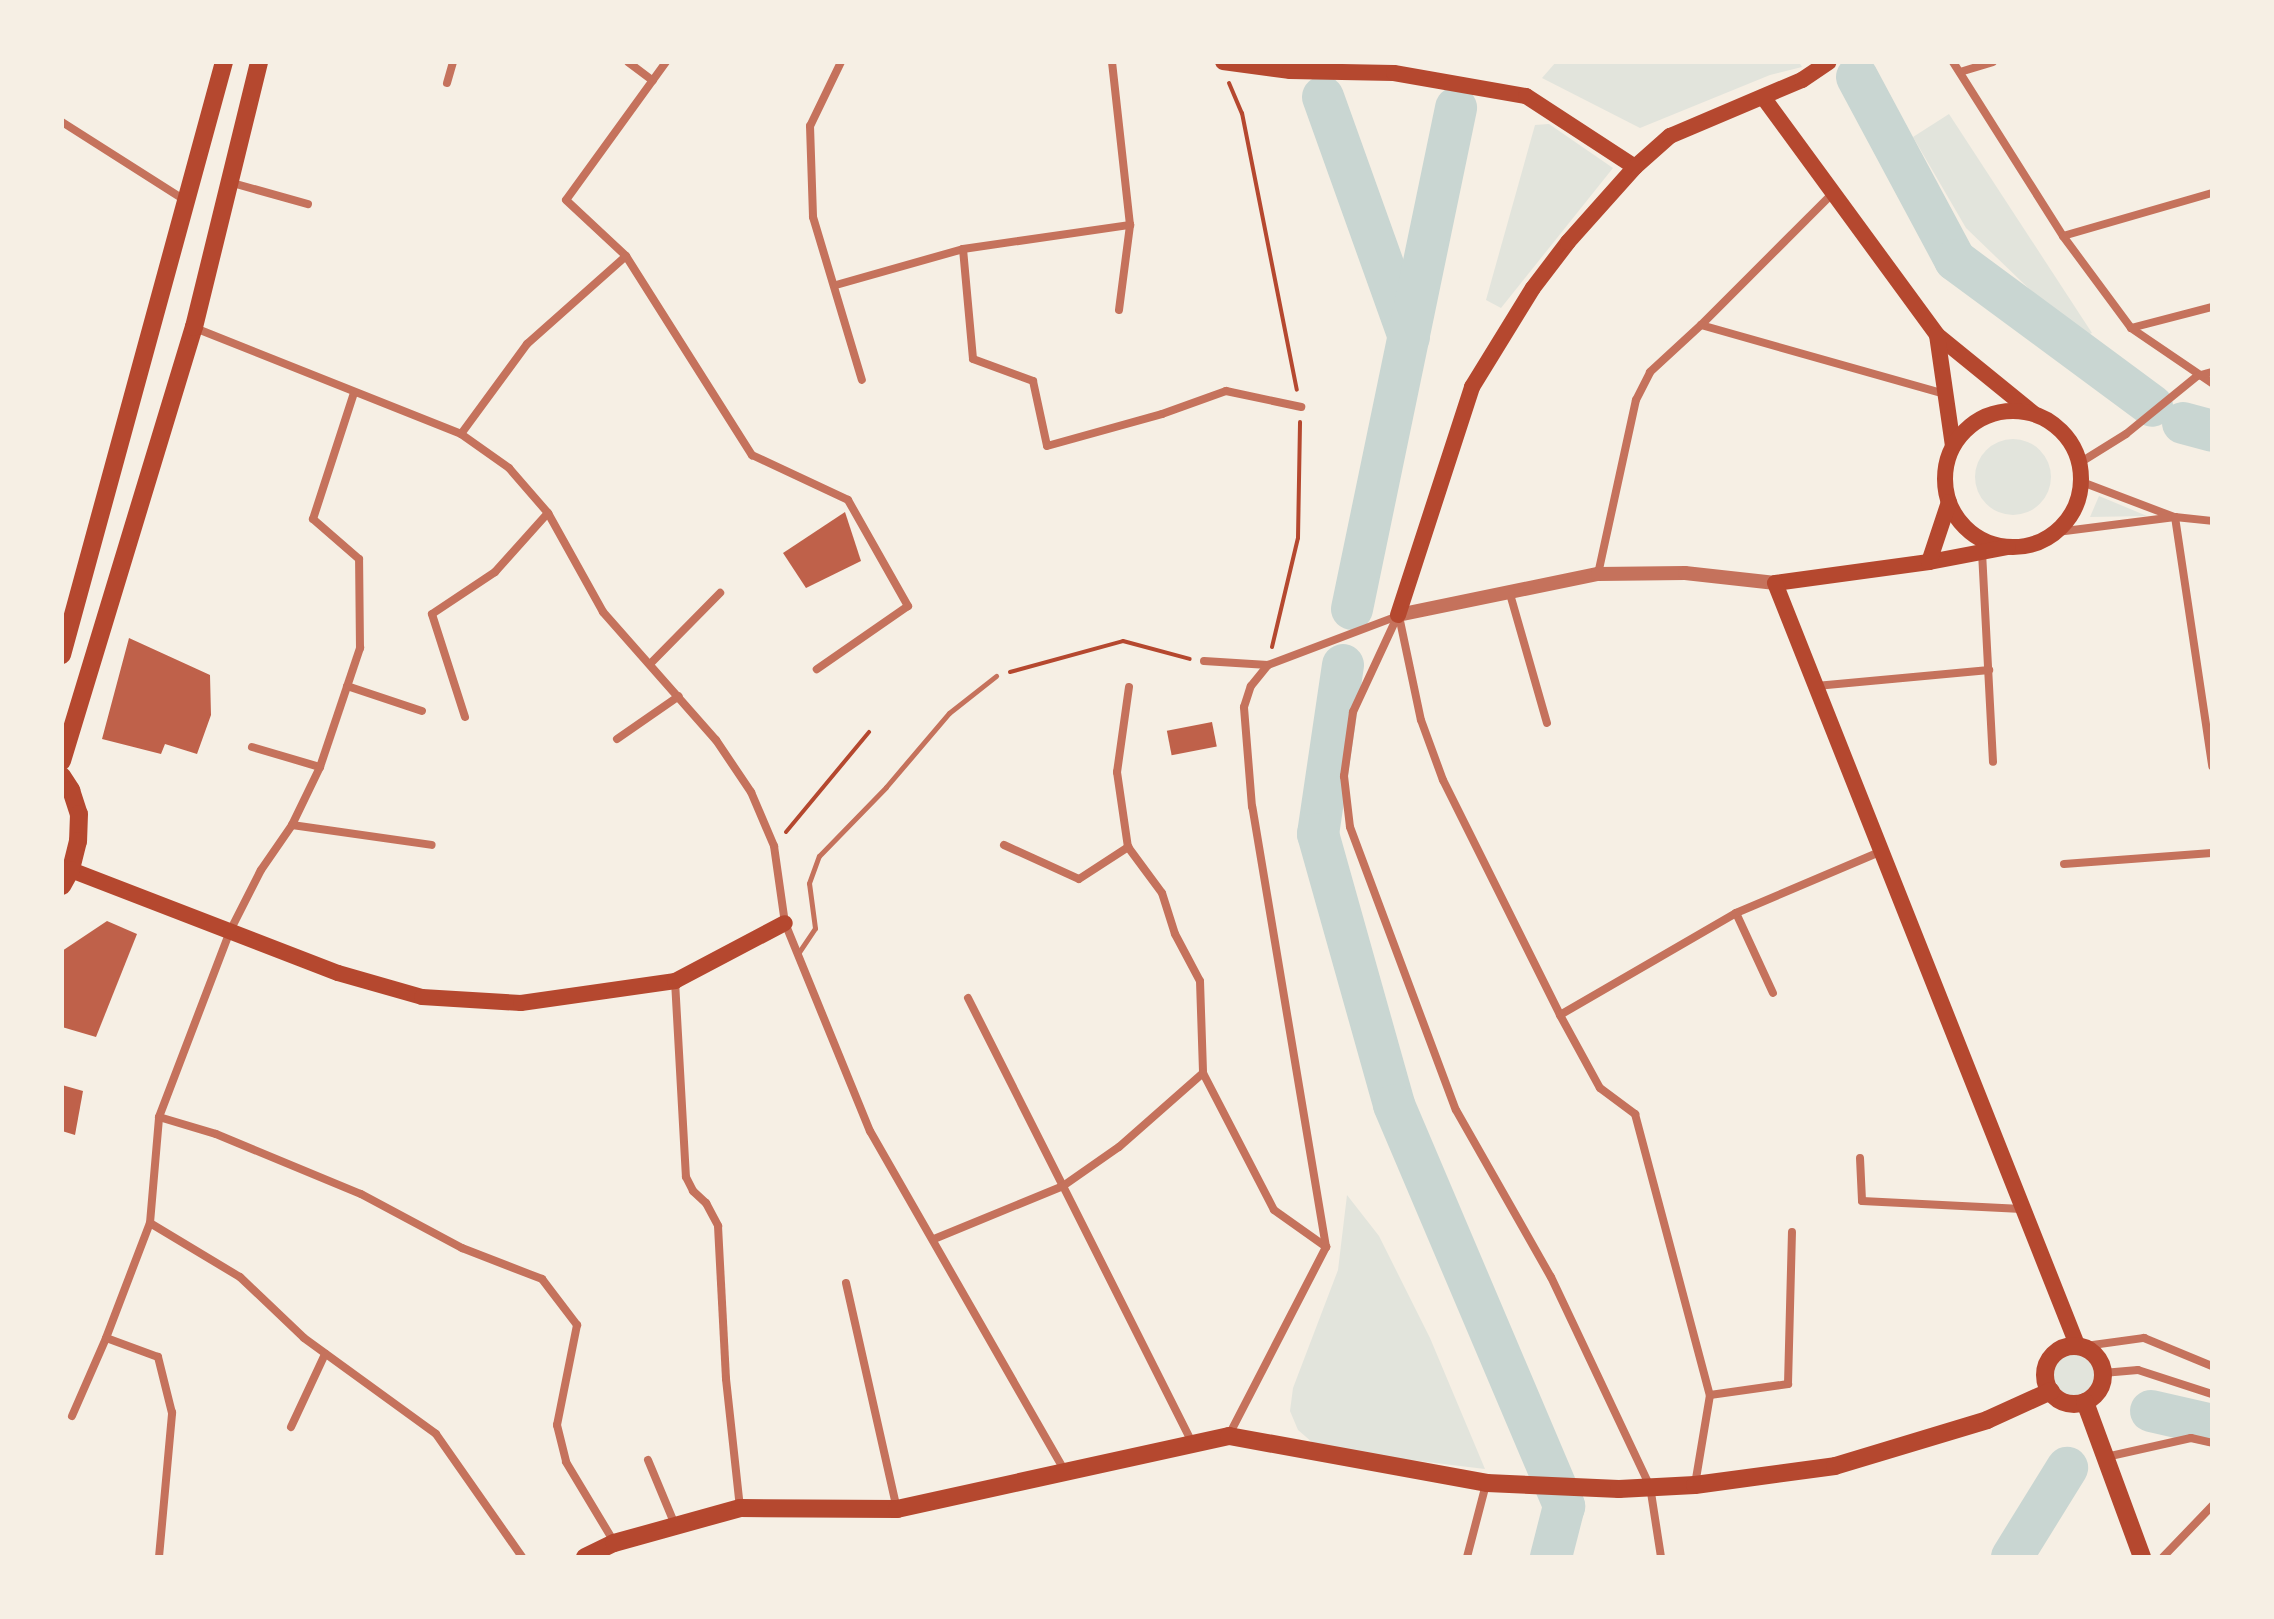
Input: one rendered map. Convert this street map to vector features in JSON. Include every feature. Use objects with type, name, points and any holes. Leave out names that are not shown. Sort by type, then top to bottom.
[{"type":"main road","points":[[62,655],[69,609],[224,62]]},
{"type":"main road","points":[[62,761],[194,327],[259,62]]},
{"type":"main road","points":[[1378,62],[1394,73]]},
{"type":"main road","points":[[1398,615],[1472,387],[1533,288],[1568,242],[1635,167],[1670,136],[1802,80],[1829,62]]},
{"type":"main road","points":[[1224,68],[1394,73],[1526,96],[1635,167]]},
{"type":"main road","points":[[1763,97],[1937,335],[2033,413],[2061,431],[2081,462],[2082,482],[2078,501],[2057,532],[2025,546],[1775,583],[2078,1347]]},
{"type":"main road","points":[[1937,335],[1953,446]]},
{"type":"main road","points":[[1929,562],[1949,502],[1946,464],[1953,446],[1967,428],[1987,415],[2010,410],[2033,413]]},
{"type":"main road","points":[[1949,502],[1958,519],[1972,533],[2008,547]]},
{"type":"main road","points":[[62,776],[71,790],[79,814],[78,841],[66,878],[230,931],[338,973],[422,997],[521,1003],[675,981],[785,923]]},
{"type":"main road","points":[[2078,1347],[2095,1355],[2103,1373],[2098,1392],[2085,1402],[2065,1403],[2046,1382],[2048,1364],[2060,1350],[2078,1347]]},
{"type":"main road","points":[[585,1557],[614,1543],[740,1508],[897,1509],[1229,1436],[1487,1483],[1619,1489],[1695,1485],[1835,1466],[1987,1420],[2051,1391]]},
{"type":"main road","points":[[2085,1402],[2142,1557]]},
{"type":"street","points":[[447,83],[453,62]]},
{"type":"street","points":[[628,62],[653,81]]},
{"type":"street","points":[[666,62],[566,200],[626,256],[752,455],[848,500],[908,606],[817,669]]},
{"type":"street","points":[[841,62],[810,126],[813,217],[836,285],[862,380]]},
{"type":"street","points":[[1112,62],[1130,225],[1119,310]]},
{"type":"street","points":[[1953,62],[2063,236],[2131,328],[2197,376],[2212,383]]},
{"type":"street","points":[[1960,72],[1993,62]]},
{"type":"street","points":[[62,122],[187,201]]},
{"type":"street","points":[[228,182],[308,204]]},
{"type":"street","points":[[2063,236],[2212,193]]},
{"type":"street","points":[[1598,574],[1636,400],[1650,372],[1832,194]]},
{"type":"street","points":[[836,285],[963,249],[1130,225]]},
{"type":"street","points":[[963,249],[973,359],[1033,381],[1047,446],[1162,414],[1226,391],[1301,407]]},
{"type":"street","points":[[461,434],[527,344],[626,256]]},
{"type":"street","points":[[2131,328],[2212,307]]},
{"type":"street","points":[[1701,325],[1946,394]]},
{"type":"street","points":[[194,327],[246,345],[354,393],[461,434],[509,468],[548,513],[603,612],[716,740],[751,792],[774,846],[785,923],[796,956],[870,1131],[1064,1470]]},
{"type":"street","points":[[2081,462],[2126,434],[2197,376],[2212,372]]},
{"type":"street","points":[[72,1416],[150,1223],[159,1117],[230,931],[261,870],[292,825],[320,767],[360,648],[359,559],[313,519],[354,393]]},
{"type":"street","points":[[2082,482],[2175,517]]},
{"type":"street","points":[[465,717],[432,614],[495,572],[548,513]]},
{"type":"street","points":[[2175,517],[2212,766]]},
{"type":"street","points":[[2057,532],[2175,517],[2212,521]]},
{"type":"street","points":[[1982,552],[1993,762]]},
{"type":"street","points":[[1204,661],[1268,665],[1371,629],[1398,615],[1598,574],[1685,573],[1775,583]]},
{"type":"street","points":[[650,664],[720,593]]},
{"type":"street","points":[[1510,594],[1547,723]]},
{"type":"street","points":[[1398,615],[1421,720],[1443,780],[1560,1015],[1600,1088],[1635,1114],[1710,1395],[1695,1485]]},
{"type":"street","points":[[1398,615],[1353,712],[1344,776],[1350,827],[1456,1110],[1551,1277],[1650,1486],[1661,1557]]},
{"type":"street","points":[[1229,1436],[1326,1247],[1252,807],[1244,707],[1251,686],[1268,665]]},
{"type":"street","points":[[1815,686],[1989,670]]},
{"type":"street","points":[[347,686],[422,711]]},
{"type":"street","points":[[1129,687],[1117,772],[1128,847],[1162,893],[1175,934],[1200,981],[1203,1073],[1274,1210],[1326,1247]]},
{"type":"street","points":[[617,739],[679,696]]},
{"type":"street","points":[[252,747],[320,767]]},
{"type":"street","points":[[292,825],[432,845]]},
{"type":"street","points":[[1004,845],[1079,879],[1128,847]]},
{"type":"street","points":[[1560,1015],[1736,913],[1880,852]]},
{"type":"street","points":[[2064,864],[2212,853]]},
{"type":"street","points":[[1736,913],[1773,993]]},
{"type":"street","points":[[675,981],[686,1177],[693,1191],[706,1203],[718,1226],[726,1379],[740,1508]]},
{"type":"street","points":[[968,998],[1193,1444]]},
{"type":"street","points":[[934,1239],[1063,1186],[1119,1147],[1203,1073]]},
{"type":"street","points":[[159,1117],[216,1134],[361,1194],[462,1248],[542,1279],[577,1325],[557,1425],[566,1462],[614,1543]]},
{"type":"street","points":[[1860,1158],[1862,1201],[2023,1209]]},
{"type":"street","points":[[150,1223],[240,1277],[304,1338],[436,1434],[522,1557]]},
{"type":"street","points":[[1710,1395],[1788,1384],[1792,1232]]},
{"type":"street","points":[[846,1283],[897,1509]]},
{"type":"street","points":[[106,1338],[158,1357],[172,1413],[159,1557]]},
{"type":"street","points":[[2078,1347],[2144,1338],[2212,1366]]},
{"type":"street","points":[[291,1427],[325,1354]]},
{"type":"street","points":[[2103,1373],[2138,1370],[2212,1394]]},
{"type":"street","points":[[2105,1457],[2191,1438],[2212,1443]]},
{"type":"street","points":[[648,1460],[675,1526]]},
{"type":"street","points":[[1467,1557],[1487,1483]]},
{"type":"street","points":[[2163,1557],[2212,1506]]},
{"type":"lane","points":[[796,956],[815,928],[809,883],[819,856],[886,787],[949,713],[996,676]]},
{"type":"path","points":[[1224,68],[1242,113],[1301,407],[1298,538],[1268,665]]},
{"type":"path","points":[[996,676],[1123,641],[1179,658],[1204,661]]},
{"type":"path","points":[[774,846],[869,732]]},
{"type":"shaded area","points":[[1556,62],[1799,62],[1802,67],[1770,75],[1640,128],[1542,78]]},
{"type":"shaded area","points":[[1949,114],[2092,333],[2080,338],[1966,228],[1913,137]]},
{"type":"shaded area","points":[[1549,124],[1613,168],[1501,308],[1486,300],[1535,125]]},
{"type":"shaded area","points":[[2013,439],[2027,442],[2040,450],[2048,463],[2051,477],[2048,491],[2040,504],[2027,512],[2013,515],[1999,512],[1986,504],[1978,491],[1975,477],[1978,463],[1986,450],[1999,442]]},
{"type":"shaded area","points":[[2099,496],[2147,516],[2090,517]]},
{"type":"shaded area","points":[[1347,1195],[1379,1236],[1430,1338],[1485,1469],[1320,1449],[1298,1430],[1290,1411],[1293,1388],[1338,1270]]},
{"type":"shaded area","points":[[2074,1350],[2091,1357],[2098,1374],[2091,1391],[2074,1398],[2057,1391],[2050,1374],[2057,1357]]},
{"type":"building","points":[[845,512],[861,561],[806,588],[783,553]]},
{"type":"building","points":[[129,638],[210,675],[211,715],[197,754],[165,744],[161,754],[102,739]]},
{"type":"building","points":[[1212,722],[1217,747],[1172,755],[1167,731]]},
{"type":"building","points":[[107,921],[137,934],[96,1037],[62,1027],[62,951]]},
{"type":"building","points":[[62,1085],[83,1091],[75,1135],[62,1131]]},
{"type":"waterway","points":[[1857,77],[1955,260],[2152,406]]},
{"type":"waterway","points":[[1323,97],[1409,337]]},
{"type":"waterway","points":[[1352,609],[1456,108]]},
{"type":"waterway","points":[[2183,423],[2212,431]]},
{"type":"waterway","points":[[1343,665],[1318,834],[1394,1105],[1564,1506],[1551,1557]]},
{"type":"waterway","points":[[2151,1411],[2212,1425]]},
{"type":"waterway","points":[[2012,1557],[2067,1468]]}]
